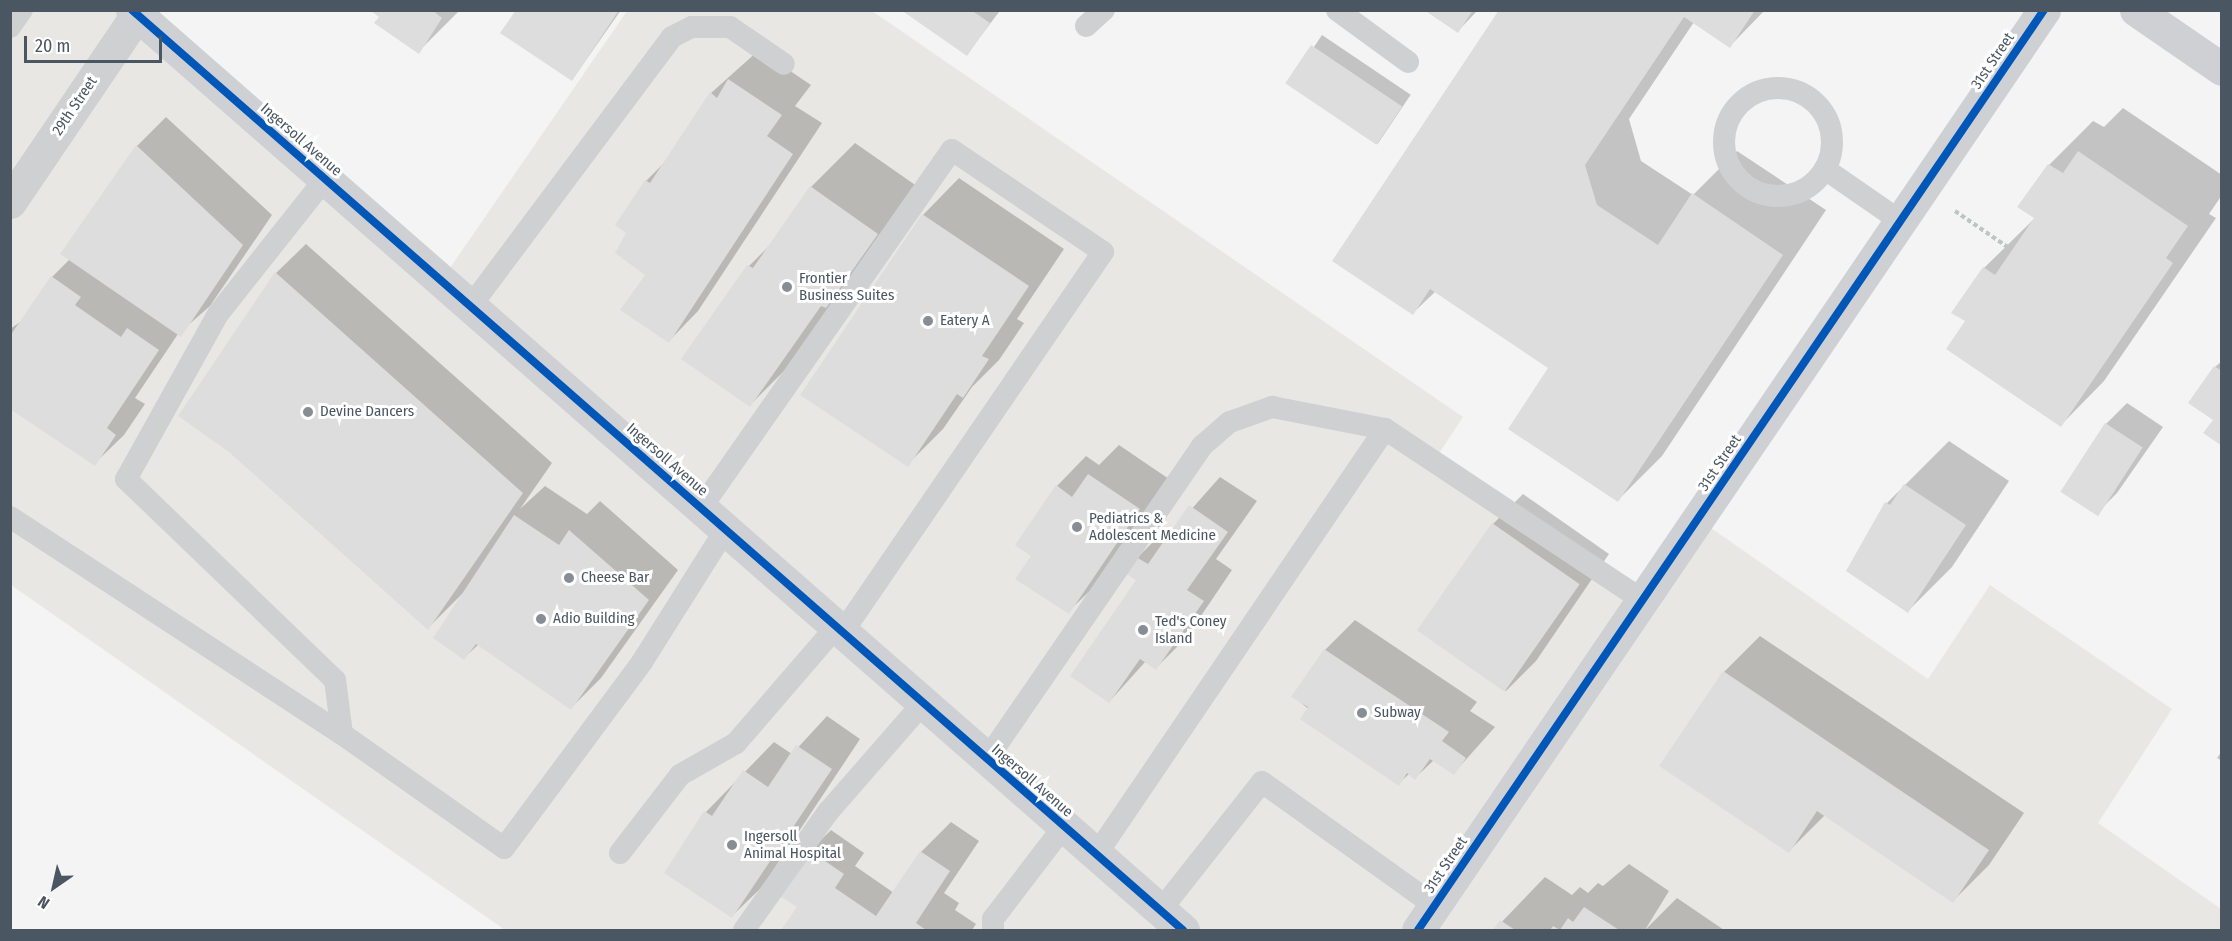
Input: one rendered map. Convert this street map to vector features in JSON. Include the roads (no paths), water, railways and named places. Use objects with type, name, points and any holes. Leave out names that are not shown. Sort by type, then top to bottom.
[{"type":"main road","name":"31st Street","points":[[1426,918],[2044,10]]},
{"type":"main road","points":[[2136,10],[2222,69]]},
{"type":"main road","name":"Ingersoll Avenue","points":[[137,12],[1171,921]]},
{"type":"street","name":"29th Street","points":[[10,202],[137,12]]},
{"type":"lane","points":[[10,27],[21,10]]},
{"type":"lane","points":[[1086,26],[1104,10]]},
{"type":"lane","points":[[1337,10],[1408,62]]},
{"type":"lane","points":[[470,306],[672,37],[692,27],[730,27],[784,64]]},
{"type":"lane","points":[[1769,89],[1803,94],[1827,119],[1831,153],[1825,169],[1798,193],[1779,196],[1745,185],[1726,154],[1729,120],[1739,105],[1769,89]]},
{"type":"lane","points":[[620,853],[680,775],[736,743],[840,630],[1103,252],[952,150],[700,508]]},
{"type":"lane","points":[[1825,169],[1900,221]]},
{"type":"lane","points":[[325,179],[218,314],[126,479],[335,680],[342,734]]},
{"type":"lane","points":[[987,759],[1202,446],[1230,422],[1272,407],[1385,429],[1642,600]]},
{"type":"lane","points":[[1096,855],[1385,429]]},
{"type":"lane","points":[[10,517],[342,734],[504,848],[642,662],[724,530]]},
{"type":"lane","points":[[744,930],[828,812],[923,703]]},
{"type":"lane","points":[[1171,921],[1262,782],[1426,918]]},
{"type":"lane","points":[[993,930],[993,919],[1064,826]]},
{"type":"place","name":"Frontier Business Suites","points":[[787,287]]},
{"type":"place","name":"Eatery A","points":[[928,321]]},
{"type":"place","name":"Devine Dancers","points":[[308,412]]},
{"type":"place","name":"Pediatrics & Adolescent Medicine","points":[[1077,527]]},
{"type":"place","name":"Cheese Bar","points":[[569,578]]},
{"type":"place","name":"Adio Building","points":[[541,619]]},
{"type":"place","name":"Ted's Coney Island","points":[[1143,630]]},
{"type":"place","name":"Subway","points":[[1362,713]]},
{"type":"place","name":"Ingersoll Animal Hospital","points":[[732,845]]}]
